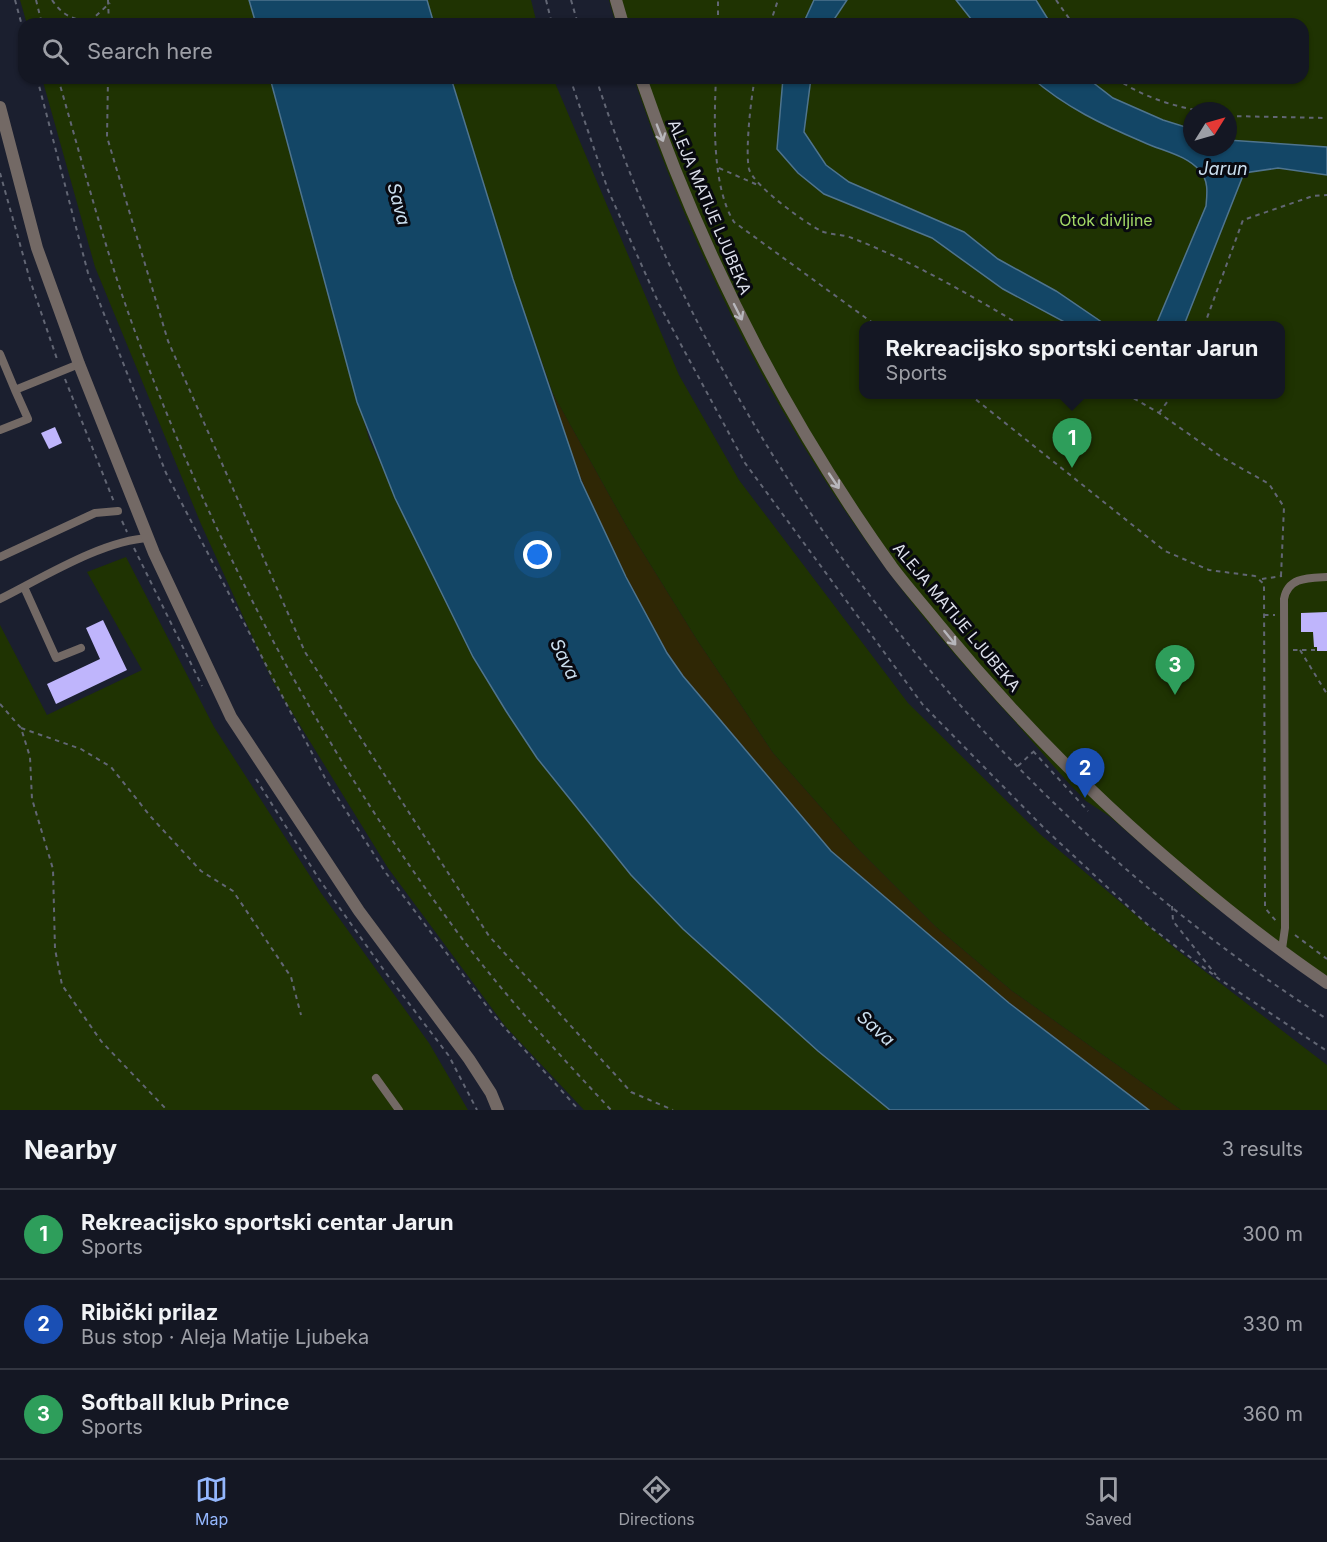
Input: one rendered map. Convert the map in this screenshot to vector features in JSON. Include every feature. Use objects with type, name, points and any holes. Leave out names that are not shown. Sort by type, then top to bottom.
[{"type":"street","points":[[616,0],[621,18]]},
{"type":"street","name":"ALEJA MATIJE LJUBEKA","points":[[643,84],[694,218],[728,293],[818,456],[893,569],[974,667],[1078,778],[1177,867],[1327,983]]},
{"type":"street","points":[[0,107],[37,248],[79,364],[154,554],[231,717],[359,911],[469,1059],[491,1093],[498,1110]]},
{"type":"lane","points":[[0,354],[28,420],[0,430]]},
{"type":"lane","points":[[15,390],[79,364]]},
{"type":"lane","points":[[0,557],[95,513],[118,512]]},
{"type":"lane","points":[[0,599],[102,550],[130,539],[149,538]]},
{"type":"lane","points":[[1281,949],[1285,928],[1283,615],[1285,594],[1294,582],[1302,578],[1327,577]]},
{"type":"lane","points":[[24,587],[56,658],[81,648]]},
{"type":"lane","points":[[376,1078],[399,1110]]},
{"type":"path","points":[[15,0],[20,18]]},
{"type":"path","points":[[36,0],[40,18]]},
{"type":"path","points":[[52,0],[58,9],[71,18]]},
{"type":"path","points":[[546,0],[550,18]]},
{"type":"path","points":[[571,0],[576,18]]},
{"type":"path","points":[[718,0],[718,18]]},
{"type":"path","points":[[772,18],[778,0]]},
{"type":"path","points":[[1056,0],[1069,18]]},
{"type":"path","points":[[93,18],[109,2]]},
{"type":"path","points":[[109,2],[109,18]]},
{"type":"path","points":[[39,84],[88,273],[166,473],[325,778],[386,873],[495,1017],[579,1110]]},
{"type":"path","points":[[60,84],[106,243],[139,344],[176,437],[232,561],[287,667],[349,772],[452,925],[519,1008],[611,1110]]},
{"type":"path","points":[[108,84],[107,137],[168,341],[305,652],[489,936],[631,1092],[673,1110]]},
{"type":"path","points":[[572,84],[608,190],[659,304],[745,463],[923,705],[1046,830],[1132,910],[1219,979],[1327,1051]]},
{"type":"path","points":[[716,84],[718,168],[726,210],[734,222],[870,321]]},
{"type":"path","points":[[754,84],[751,98],[749,170],[762,187]]},
{"type":"path","points":[[1124,84],[1183,108]]},
{"type":"path","points":[[1237,116],[1327,117]]},
{"type":"path","points":[[718,168],[762,187],[822,231],[850,237],[902,261],[972,296],[1014,321]]},
{"type":"path","points":[[0,173],[30,280],[57,359]]},
{"type":"path","points":[[1206,321],[1243,220],[1313,196],[1327,195]]},
{"type":"path","points":[[64,377],[126,530]]},
{"type":"path","points":[[975,399],[1165,551],[1209,570],[1262,579],[1281,576],[1294,582]]},
{"type":"path","points":[[1134,399],[1220,456],[1269,484],[1279,496],[1284,507],[1281,576]]},
{"type":"path","points":[[1158,413],[1169,399]]},
{"type":"path","points":[[1262,579],[1265,908],[1270,917],[1327,959]]},
{"type":"path","points":[[1264,615],[1278,615]]},
{"type":"path","points":[[1290,650],[1316,650]]},
{"type":"path","points":[[1300,650],[1327,694]]},
{"type":"path","points":[[0,704],[21,728],[30,757],[32,799],[53,869],[55,949],[63,985],[102,1041],[168,1110]]},
{"type":"path","points":[[21,728],[81,748],[111,767],[151,817],[201,872],[233,891],[291,977],[300,1015]]},
{"type":"path","points":[[1018,766],[1038,747]]},
{"type":"path","points":[[1033,751],[1088,811]]},
{"type":"path","points":[[1172,906],[1173,921],[1219,979]]},
{"type":"green space","points":[[20,0],[249,0],[254,18],[25,18]]},
{"type":"green space","points":[[427,0],[531,0],[536,18],[432,18]]},
{"type":"green space","name":"Otok divljine","points":[[609,0],[1327,0],[1327,988],[1202,897],[1109,816],[1086,801],[925,619],[854,524],[815,465],[744,341],[684,211],[636,84],[1309,84],[1309,18],[614,18]]},
{"type":"green space","points":[[44,84],[272,84],[369,439],[473,657],[537,758],[631,875],[683,929],[818,1051],[890,1110],[584,1110],[505,1026],[388,868],[272,680],[201,524],[95,267]]},
{"type":"green space","points":[[453,84],[556,84],[679,375],[739,480],[908,703],[1041,835],[1177,950],[1327,1065],[1327,1110],[1181,1110],[1012,991],[936,927],[855,846],[773,753],[697,640],[627,527],[553,394],[513,279]]},
{"type":"green space","points":[[126,557],[214,727],[321,893],[429,1043],[468,1110],[0,1110],[0,625],[47,715],[142,670],[87,572]]},
{"type":"sand","points":[[553,394],[627,527],[697,640],[773,753],[855,846],[936,927],[1012,991],[1181,1110],[1149,1110],[1009,1003],[830,851],[683,676],[668,653],[628,582],[592,506],[574,460]]},
{"type":"water","points":[[249,0],[427,0],[432,18],[254,18]]},
{"type":"water","points":[[814,0],[847,0],[835,18],[806,18]]},
{"type":"water","points":[[956,0],[1036,0],[1047,18],[970,18]]},
{"type":"water","name":"Sava","points":[[272,84],[453,84],[513,279],[581,481],[626,577],[667,653],[683,676],[831,851],[1009,1003],[1149,1110],[890,1110],[818,1051],[683,929],[631,875],[537,758],[473,657],[395,498],[357,402]]},
{"type":"water","points":[[782,84],[810,84],[804,132],[826,165],[849,182],[964,232],[998,259],[1056,291],[1100,321],[1063,321],[1003,289],[932,238],[824,194],[798,173],[777,149]]},
{"type":"water","name":"Jarun","points":[[1040,84],[1095,84],[1113,98],[1183,126],[1183,156],[1237,156],[1237,141],[1327,147],[1327,175],[1278,168],[1244,173],[1186,321],[1158,321],[1206,206],[1205,179],[1195,166],[1181,157],[1128,136],[1085,115]]},
{"type":"building","points":[[55,427],[62,443],[49,449],[41,433]]},
{"type":"building","points":[[1327,612],[1327,651],[1317,651],[1317,647],[1314,647],[1313,632],[1301,632],[1301,613]]},
{"type":"building","points":[[103,620],[127,670],[56,704],[47,684],[100,659],[86,628]]},
{"type":"place","name":"Rekreacijsko sportski centar Jarun","points":[[1072,468]]},
{"type":"place","name":"Softball klub Prince","points":[[1175,695]]},
{"type":"place","name":"Ribički prilaz","points":[[1085,798]]}]
